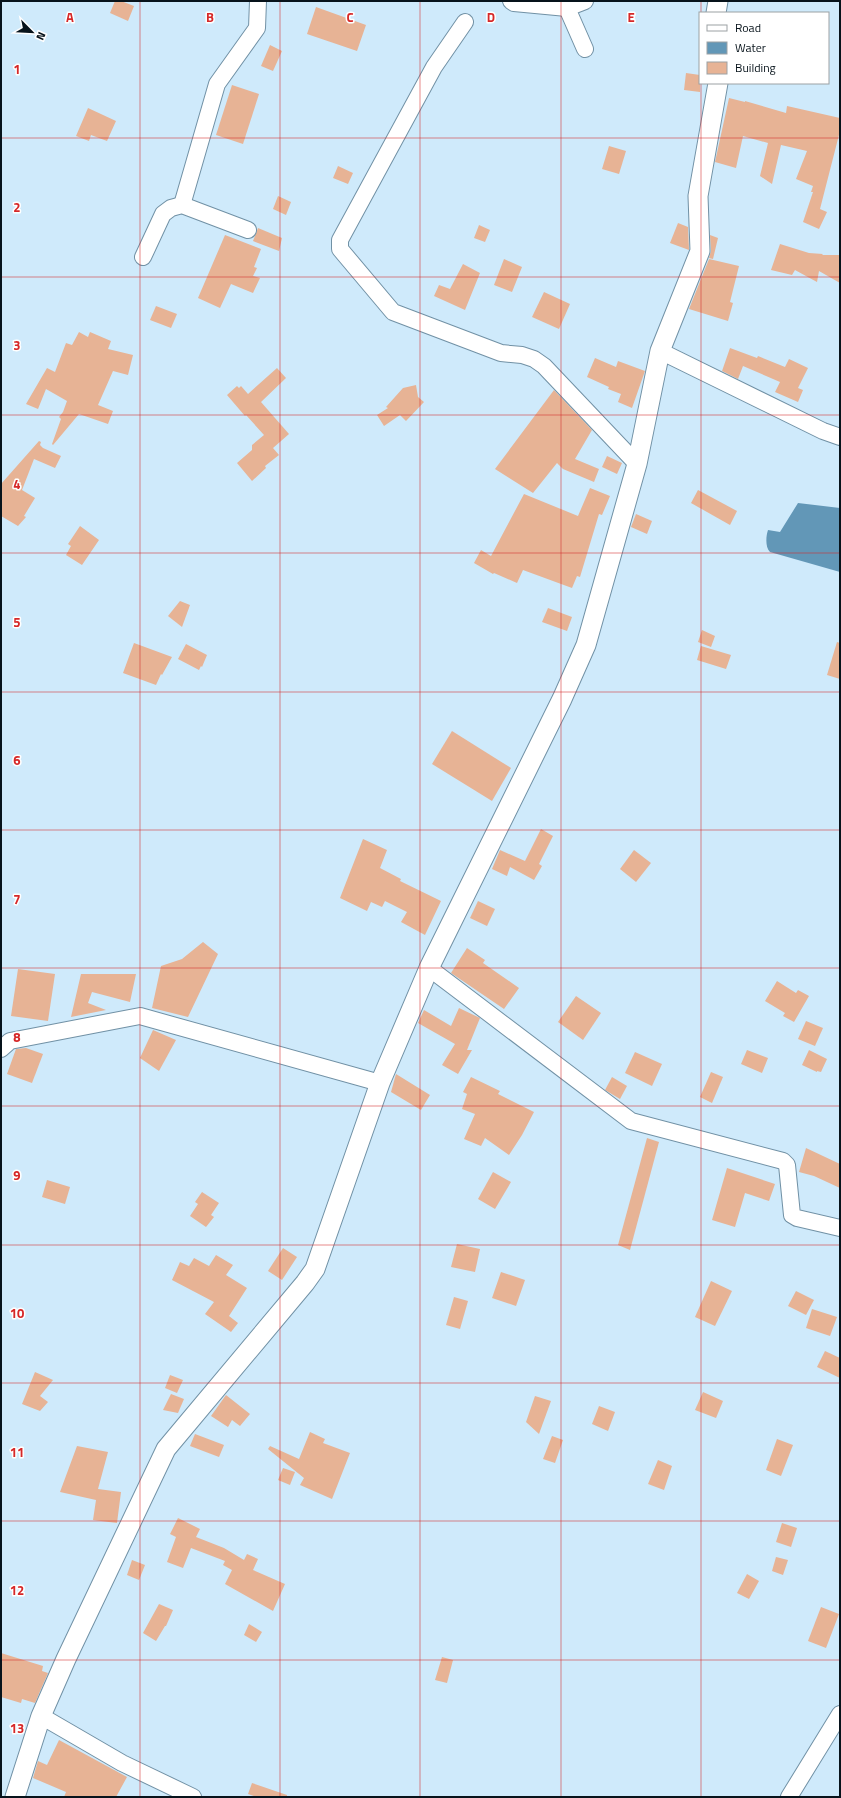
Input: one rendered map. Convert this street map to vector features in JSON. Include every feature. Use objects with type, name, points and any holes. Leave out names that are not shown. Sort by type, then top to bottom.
[{"type":"street","points":[[182,205],[216,84],[256,28],[258,1]]},
{"type":"street","points":[[511,1],[514,3],[566,4],[585,1]]},
{"type":"street","points":[[716,12],[718,1]]},
{"type":"street","points":[[566,4],[585,49]]},
{"type":"street","points":[[465,22],[434,67],[340,240],[340,249],[394,312],[501,353],[522,355],[534,359],[544,366],[637,464]]},
{"type":"street","points":[[14,1797],[41,1716],[66,1658],[166,1449],[306,1283],[315,1269],[380,1083],[429,968],[562,699],[586,645],[637,464],[660,350],[700,251],[698,196],[718,84]]},
{"type":"street","points":[[143,257],[163,214],[171,208],[182,205],[248,230]]},
{"type":"street","points":[[660,350],[823,431],[840,437]]},
{"type":"street","points":[[429,968],[631,1121],[784,1161],[787,1165],[792,1215],[797,1218],[840,1228]]},
{"type":"street","points":[[1,1049],[10,1041],[140,1016],[380,1083]]},
{"type":"street","points":[[789,1797],[840,1714]]},
{"type":"street","points":[[41,1716],[122,1763],[193,1797]]},
{"type":"water","points":[[798,503],[840,508],[840,572],[770,552],[768,550],[766,541],[768,530],[780,532]]},
{"type":"building","points":[[115,1],[121,1],[134,6],[128,21],[110,13]]},
{"type":"building","points":[[316,7],[366,25],[357,51],[307,34]]},
{"type":"building","points":[[270,45],[282,51],[273,71],[261,66]]},
{"type":"building","points":[[686,73],[699,75],[700,92],[684,90]]},
{"type":"building","points":[[232,85],[259,94],[243,144],[216,135]]},
{"type":"building","points":[[729,98],[786,113],[787,106],[840,118],[840,131],[820,209],[827,212],[819,229],[803,222],[813,192],[811,192],[813,186],[796,179],[807,151],[781,145],[772,184],[760,176],[768,143],[743,136],[736,168],[715,162]]},
{"type":"building","points":[[88,108],[116,121],[107,141],[91,135],[89,141],[76,136]]},
{"type":"building","points":[[609,146],[626,151],[619,174],[602,169]]},
{"type":"building","points":[[338,166],[353,173],[348,184],[333,178]]},
{"type":"building","points":[[278,196],[291,202],[286,215],[273,209]]},
{"type":"building","points":[[678,223],[688,227],[689,250],[670,243]]},
{"type":"building","points":[[479,225],[490,230],[485,242],[474,238]]},
{"type":"building","points":[[258,228],[282,238],[279,251],[253,241]]},
{"type":"building","points":[[225,235],[261,249],[254,267],[257,268],[253,276],[260,278],[253,293],[231,284],[220,308],[198,298]]},
{"type":"building","points":[[710,235],[718,238],[713,259],[709,258],[711,251]]},
{"type":"building","points":[[780,244],[809,253],[840,255],[840,283],[819,271],[817,282],[795,270],[792,275],[771,270]]},
{"type":"building","points":[[504,259],[522,267],[512,292],[494,285]]},
{"type":"building","points":[[709,259],[739,266],[730,302],[733,303],[728,321],[689,309]]},
{"type":"building","points":[[463,264],[480,273],[465,310],[434,296],[439,285],[450,289]]},
{"type":"building","points":[[544,292],[570,304],[559,329],[532,317]]},
{"type":"building","points":[[156,306],[177,314],[171,328],[150,320]]},
{"type":"building","points":[[79,332],[88,337],[90,332],[111,341],[108,349],[133,355],[128,375],[113,371],[98,405],[113,411],[108,424],[79,414],[53,445],[52,444],[61,419],[59,417],[63,412],[67,401],[46,389],[38,409],[26,404],[47,368],[55,372],[66,343],[72,345]]},
{"type":"building","points":[[730,348],[757,358],[758,356],[785,367],[789,359],[808,368],[798,388],[803,390],[798,402],[775,392],[780,382],[743,366],[738,379],[722,371]]},
{"type":"building","points":[[595,358],[616,367],[618,361],[645,371],[632,408],[618,402],[621,394],[608,389],[609,387],[587,377]]},
{"type":"building","points":[[277,368],[286,378],[261,402],[289,434],[273,448],[279,455],[265,466],[266,468],[252,481],[237,463],[252,450],[252,445],[264,435],[227,395],[237,386],[239,388],[241,386],[248,394]]},
{"type":"building","points":[[416,385],[418,397],[424,402],[406,421],[400,415],[384,426],[377,415],[388,408],[386,407],[403,388]]},
{"type":"building","points":[[554,390],[592,430],[575,459],[599,469],[594,482],[563,469],[557,463],[533,493],[495,469]]},
{"type":"building","points":[[39,441],[41,442],[40,445],[43,448],[61,456],[55,468],[34,459],[22,490],[35,498],[24,516],[26,517],[18,526],[1,516],[1,484]]},
{"type":"building","points":[[607,456],[622,463],[617,474],[602,467]]},
{"type":"building","points":[[590,488],[610,496],[602,515],[599,514],[580,577],[577,576],[572,588],[523,570],[517,583],[494,573],[493,574],[474,563],[481,550],[491,556],[524,494],[578,516]]},
{"type":"building","points":[[698,490],[737,511],[730,525],[691,503]]},
{"type":"building","points":[[636,514],[652,521],[647,534],[631,527]]},
{"type":"building","points":[[80,526],[99,540],[82,565],[66,555],[71,546],[68,544]]},
{"type":"building","points":[[180,601],[190,605],[182,627],[168,616]]},
{"type":"building","points":[[548,608],[572,617],[567,631],[542,622]]},
{"type":"building","points":[[702,630],[715,636],[711,647],[698,642]]},
{"type":"building","points":[[837,642],[840,643],[840,679],[827,675]]},
{"type":"building","points":[[134,643],[172,657],[156,685],[123,673]]},
{"type":"building","points":[[186,644],[207,655],[202,667],[201,666],[199,670],[178,659]]},
{"type":"building","points":[[701,646],[731,655],[726,669],[697,660]]},
{"type":"building","points":[[452,731],[511,768],[492,801],[432,764]]},
{"type":"building","points":[[541,829],[553,836],[539,864],[542,866],[534,880],[510,867],[507,876],[492,869],[500,850],[525,861]]},
{"type":"building","points":[[363,839],[387,850],[380,868],[401,879],[400,881],[441,901],[425,935],[401,922],[407,912],[385,901],[382,907],[371,902],[367,911],[340,898]]},
{"type":"building","points":[[634,850],[651,863],[636,882],[620,869]]},
{"type":"building","points":[[478,901],[495,909],[487,926],[470,918]]},
{"type":"building","points":[[203,942],[218,954],[188,1017],[152,1008],[161,966],[182,959]]},
{"type":"building","points":[[467,948],[485,960],[483,963],[519,988],[504,1009],[451,973]]},
{"type":"building","points":[[18,969],[55,974],[48,1021],[11,1016]]},
{"type":"building","points":[[81,974],[136,974],[130,1002],[92,992],[88,1003],[106,1010],[71,1017]]},
{"type":"building","points":[[777,981],[796,993],[798,990],[809,996],[794,1022],[783,1016],[785,1013],[765,1001]]},
{"type":"building","points":[[576,996],[601,1013],[583,1040],[558,1022]]},
{"type":"building","points":[[459,1008],[480,1018],[467,1050],[472,1050],[458,1074],[442,1065],[455,1044],[418,1023],[424,1010],[451,1026]]},
{"type":"building","points":[[806,1021],[823,1028],[815,1046],[798,1039]]},
{"type":"building","points":[[153,1030],[176,1040],[159,1071],[140,1058]]},
{"type":"building","points":[[26,1048],[43,1054],[32,1083],[7,1074],[16,1049]]},
{"type":"building","points":[[747,1050],[768,1058],[762,1073],[741,1064]]},
{"type":"building","points":[[809,1050],[827,1059],[821,1072],[817,1072],[802,1065]]},
{"type":"building","points":[[635,1052],[662,1064],[652,1086],[625,1073]]},
{"type":"building","points":[[711,1072],[723,1077],[712,1103],[700,1097]]},
{"type":"building","points":[[396,1074],[430,1095],[421,1110],[391,1092]]},
{"type":"building","points":[[471,1077],[500,1091],[498,1094],[534,1112],[509,1155],[485,1138],[481,1146],[464,1139],[475,1114],[462,1109],[467,1094],[463,1092]]},
{"type":"building","points":[[612,1077],[627,1086],[620,1099],[605,1090]]},
{"type":"building","points":[[647,1138],[659,1142],[630,1250],[618,1245]]},
{"type":"building","points":[[806,1148],[840,1164],[840,1188],[814,1176],[799,1172]]},
{"type":"building","points":[[727,1168],[775,1184],[769,1201],[745,1193],[735,1227],[712,1220]]},
{"type":"building","points":[[493,1172],[511,1182],[495,1209],[478,1199]]},
{"type":"building","points":[[47,1180],[70,1187],[65,1204],[42,1197]]},
{"type":"building","points":[[202,1192],[219,1203],[211,1215],[214,1217],[206,1227],[190,1216],[198,1204],[195,1202]]},
{"type":"building","points":[[457,1244],[480,1249],[475,1272],[451,1267]]},
{"type":"building","points":[[283,1248],[297,1257],[282,1280],[268,1271]]},
{"type":"building","points":[[216,1255],[233,1265],[226,1275],[247,1288],[229,1316],[238,1323],[231,1332],[205,1314],[214,1302],[172,1280],[180,1262],[189,1266],[194,1258],[209,1266]]},
{"type":"building","points":[[501,1272],[525,1280],[516,1306],[492,1298]]},
{"type":"building","points":[[711,1281],[732,1291],[715,1326],[695,1317]]},
{"type":"building","points":[[796,1291],[814,1300],[806,1315],[788,1306]]},
{"type":"building","points":[[454,1297],[468,1301],[460,1329],[446,1325]]},
{"type":"building","points":[[812,1309],[837,1317],[830,1336],[806,1328]]},
{"type":"building","points":[[825,1351],[840,1358],[840,1378],[817,1367]]},
{"type":"building","points":[[35,1372],[53,1380],[40,1396],[48,1402],[40,1411],[22,1404]]},
{"type":"building","points":[[170,1375],[183,1380],[177,1393],[165,1388]]},
{"type":"building","points":[[703,1392],[723,1401],[716,1418],[695,1410]]},
{"type":"building","points":[[171,1394],[184,1399],[178,1413],[163,1410]]},
{"type":"building","points":[[226,1395],[250,1414],[240,1426],[232,1420],[228,1427],[211,1416]]},
{"type":"building","points":[[535,1396],[551,1401],[539,1434],[526,1422]]},
{"type":"building","points":[[599,1406],[615,1412],[608,1431],[592,1424]]},
{"type":"building","points":[[310,1432],[325,1439],[323,1443],[350,1453],[332,1499],[300,1485],[304,1478],[268,1449],[270,1446],[299,1459]]},
{"type":"building","points":[[195,1434],[224,1445],[219,1457],[190,1446]]},
{"type":"building","points":[[552,1436],[563,1440],[555,1463],[543,1459]]},
{"type":"building","points":[[777,1439],[793,1445],[781,1476],[766,1470]]},
{"type":"building","points":[[77,1446],[108,1452],[98,1489],[121,1492],[117,1523],[93,1520],[96,1500],[60,1492]]},
{"type":"building","points":[[658,1460],[672,1466],[664,1490],[648,1484]]},
{"type":"building","points":[[283,1468],[295,1472],[290,1485],[278,1480]]},
{"type":"building","points":[[178,1518],[200,1529],[196,1537],[224,1548],[244,1560],[247,1554],[258,1559],[253,1570],[285,1584],[273,1611],[225,1584],[232,1570],[223,1565],[225,1561],[191,1548],[183,1568],[167,1562],[176,1537],[170,1534]]},
{"type":"building","points":[[782,1523],[797,1528],[791,1547],[776,1542]]},
{"type":"building","points":[[776,1557],[788,1560],[783,1575],[772,1571]]},
{"type":"building","points":[[132,1560],[145,1565],[139,1580],[127,1575]]},
{"type":"building","points":[[747,1574],[759,1581],[749,1599],[737,1593]]},
{"type":"building","points":[[159,1604],[173,1610],[166,1626],[156,1641],[143,1633]]},
{"type":"building","points":[[821,1607],[839,1614],[826,1648],[808,1641]]},
{"type":"building","points":[[249,1624],[262,1632],[256,1642],[244,1635]]},
{"type":"building","points":[[1,1653],[43,1666],[42,1671],[48,1673],[35,1703],[22,1699],[21,1703],[1,1697]]},
{"type":"building","points":[[442,1657],[453,1660],[447,1683],[435,1680]]},
{"type":"building","points":[[59,1740],[127,1777],[116,1797],[64,1797],[66,1792],[33,1778],[38,1761],[47,1765]]},
{"type":"building","points":[[252,1783],[287,1795],[287,1797],[257,1797],[248,1794]]}]
